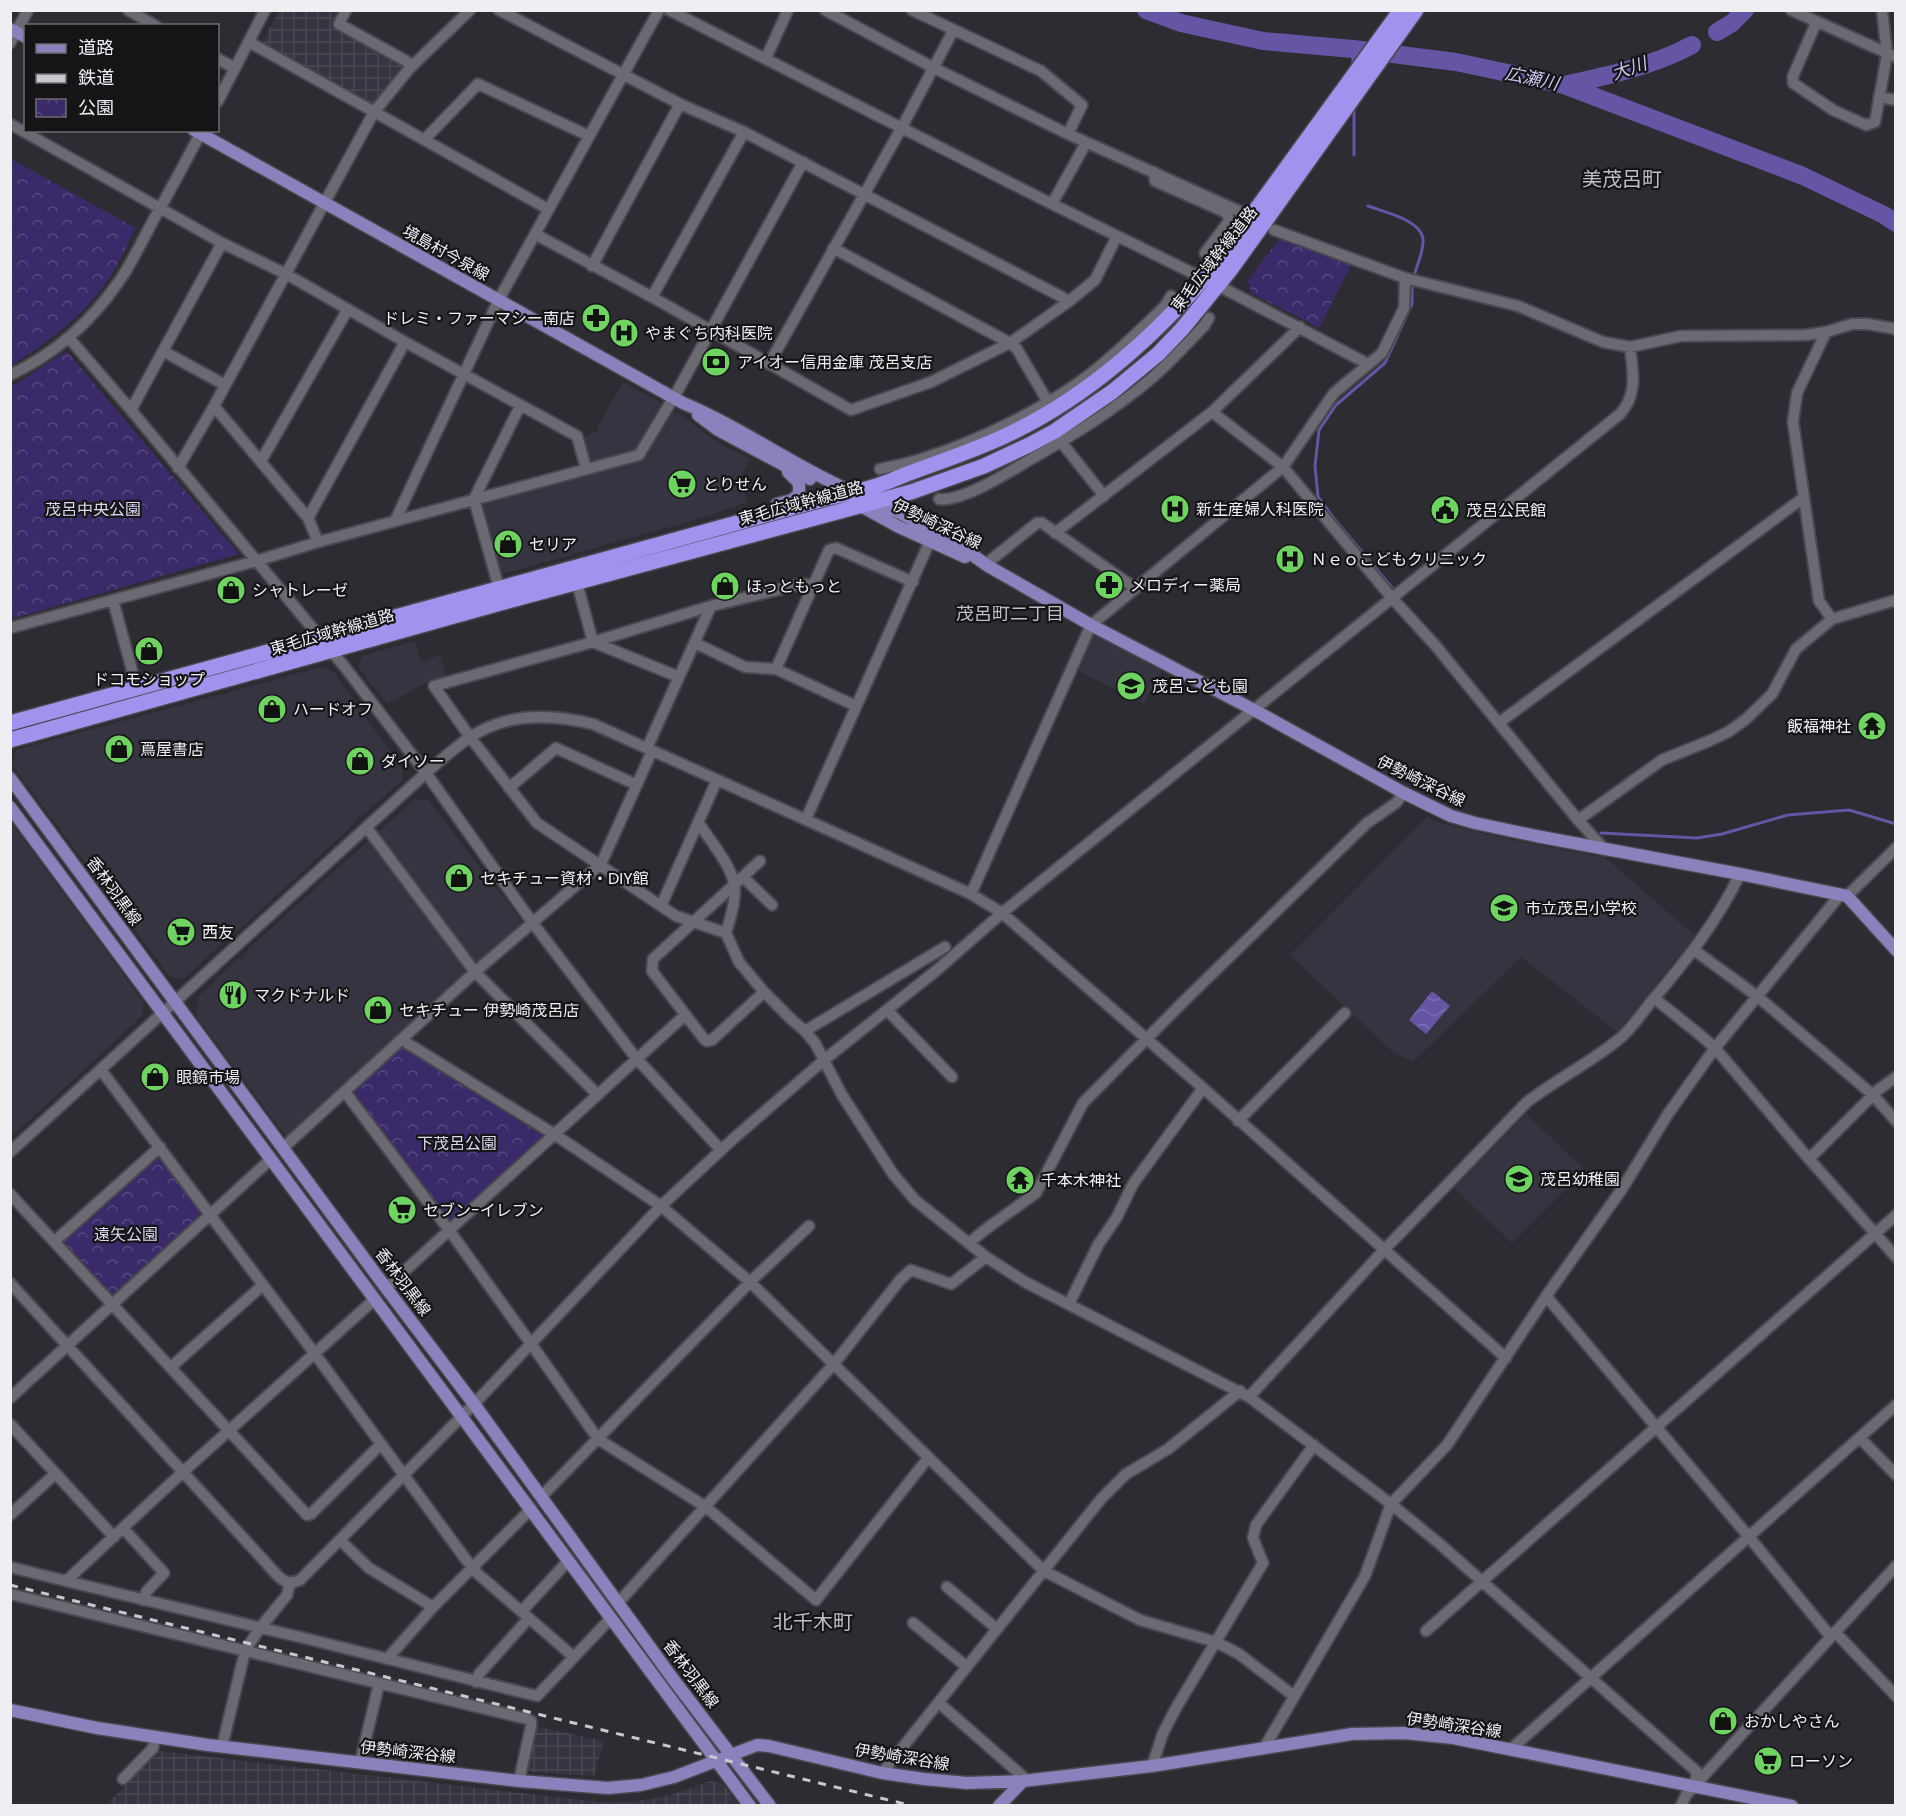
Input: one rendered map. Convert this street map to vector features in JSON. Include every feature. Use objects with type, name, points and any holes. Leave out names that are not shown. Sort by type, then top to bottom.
[{"type":"highway","name":"東毛広域幹線道路","points":[[10,740],[577,583],[857,499],[874,487],[968,453],[1006,436],[1054,410],[1099,373],[1132,353],[1204,279],[1401,10]]},
{"type":"highway","name":"東毛広域幹線道路","points":[[10,723],[724,527],[942,482],[1029,445],[1086,410],[1140,370],[1182,329],[1219,285],[1299,176],[1416,10]]},
{"type":"main road","name":"境島村今泉線","points":[[199,132],[498,301],[678,400],[728,424],[857,499]]},
{"type":"main road","name":"境島村今泉線","points":[[678,400],[718,430],[754,451],[857,499]]},
{"type":"main road","points":[[724,527],[751,512],[792,500],[799,494],[800,483],[796,478],[754,451]]},
{"type":"main road","name":"伊勢崎深谷線","points":[[857,499],[899,527],[988,566]]},
{"type":"main road","name":"伊勢崎深谷線","points":[[857,499],[902,514],[1091,625],[1254,710],[1404,794],[1451,816],[1474,824],[1844,895]]},
{"type":"main road","name":"香林羽黒線","points":[[10,778],[474,1404],[673,1679],[770,1806]]},
{"type":"main road","name":"香林羽黒線","points":[[10,807],[750,1806]]},
{"type":"main road","points":[[1844,895],[1896,950]]},
{"type":"main road","name":"伊勢崎深谷線","points":[[10,1710],[222,1747],[519,1781],[608,1788],[627,1787],[674,1777],[757,1745],[882,1773],[967,1783],[1026,1781],[1152,1766],[1352,1734],[1404,1733],[1453,1738],[1792,1806]]},
{"type":"main road","points":[[999,1806],[1026,1781]]},
{"type":"street","points":[[16,35],[28,10]]},
{"type":"street","points":[[128,10],[152,24]]},
{"type":"street","points":[[219,99],[265,10]]},
{"type":"street","points":[[346,10],[339,24],[412,66]]},
{"type":"street","points":[[178,468],[374,112],[412,66],[470,10]]},
{"type":"street","points":[[499,10],[680,104],[744,132],[864,193],[1068,302]]},
{"type":"street","points":[[395,521],[498,301],[659,10]]},
{"type":"street","points":[[669,10],[1052,204],[1219,285],[1368,364]]},
{"type":"street","points":[[765,58],[788,10]]},
{"type":"street","points":[[825,10],[934,68],[1086,143],[1241,212]]},
{"type":"street","points":[[912,10],[1041,71],[1082,105],[1068,134]]},
{"type":"street","points":[[1791,10],[1891,55]]},
{"type":"street","points":[[1816,23],[1792,83],[1833,110],[1866,125],[1875,122],[1879,97],[1891,55],[1882,10]]},
{"type":"street","points":[[769,364],[953,31]]},
{"type":"street","points":[[249,42],[548,208]]},
{"type":"street","points":[[219,60],[235,68]]},
{"type":"street","points":[[425,139],[478,84],[589,136]]},
{"type":"street","points":[[1879,97],[1896,100]]},
{"type":"street","points":[[592,266],[680,104]]},
{"type":"street","points":[[10,124],[24,132]]},
{"type":"street","points":[[24,132],[222,243],[286,274],[577,436],[586,468]]},
{"type":"street","points":[[10,375],[45,356],[69,338],[86,322],[120,279],[199,132]]},
{"type":"street","points":[[652,297],[744,132]]},
{"type":"street","points":[[1052,204],[1086,143]]},
{"type":"street","points":[[10,628],[639,455],[678,400],[710,331],[803,162]]},
{"type":"street","points":[[1154,172],[1155,181],[1227,213],[1229,221],[1205,253]]},
{"type":"street","points":[[1274,230],[1410,279],[1518,306],[1603,342],[1630,347],[1681,336],[1806,335],[1852,324],[1868,324],[1896,329]]},
{"type":"street","points":[[535,234],[652,297],[851,410],[931,382],[1010,343],[1095,280],[1117,236]]},
{"type":"street","points":[[131,410],[222,243]]},
{"type":"street","points":[[833,248],[1010,343],[1017,349],[1048,402]]},
{"type":"street","points":[[971,894],[1091,625],[1283,467],[1334,393],[1382,352],[1404,308],[1410,279]]},
{"type":"street","points":[[880,469],[925,458],[998,428],[1099,373],[1165,306],[1171,296]]},
{"type":"street","points":[[261,461],[348,309]]},
{"type":"street","points":[[939,499],[951,498],[984,486],[1062,443],[1120,403],[1152,377],[1204,326],[1209,318]]},
{"type":"street","points":[[1055,533],[1212,412],[1300,327]]},
{"type":"street","points":[[1176,354],[1182,329]]},
{"type":"street","points":[[1826,332],[1797,393],[1793,422],[1819,601],[1832,619]]},
{"type":"street","points":[[69,338],[321,637],[426,773],[532,922],[636,1058],[721,1150]]},
{"type":"street","points":[[308,518],[405,342]]},
{"type":"street","points":[[10,1283],[282,1581],[290,1583],[300,1580],[462,1417],[661,1206],[721,1150],[824,1060],[1002,913],[1620,414],[1632,394],[1634,383],[1630,347]]},
{"type":"street","points":[[163,351],[225,386]]},
{"type":"street","points":[[214,406],[308,518],[318,542]]},
{"type":"street","points":[[498,588],[474,499],[520,406]]},
{"type":"street","points":[[1212,412],[1283,467],[1392,598],[1500,722],[1578,820],[1605,850]]},
{"type":"street","points":[[1062,443],[1104,496]]},
{"type":"street","points":[[1006,456],[1033,458]]},
{"type":"street","points":[[915,471],[925,458]]},
{"type":"street","points":[[1500,722],[1803,498]]},
{"type":"street","points":[[988,566],[991,560],[1037,523],[1042,523],[1135,588]]},
{"type":"street","points":[[806,819],[930,541]]},
{"type":"street","points":[[776,669],[829,550],[836,548],[913,582]]},
{"type":"street","points":[[577,583],[593,642]]},
{"type":"street","points":[[726,933],[676,916],[537,823],[470,737],[435,686],[711,606],[802,584],[813,585]]},
{"type":"street","points":[[113,600],[137,689]]},
{"type":"street","points":[[1578,820],[1662,760],[1728,732],[1745,720],[1772,694],[1796,649],[1832,619],[1896,600]]},
{"type":"street","points":[[283,1148],[475,972],[601,864],[637,785],[679,678],[711,606]]},
{"type":"street","points":[[593,642],[679,678]]},
{"type":"street","points":[[695,644],[745,667],[776,669],[856,706]]},
{"type":"street","points":[[10,1152],[426,773],[470,737],[489,726],[515,719],[552,717],[574,719],[593,724],[806,819],[971,894],[1002,913],[1203,1088],[1506,1358]]},
{"type":"street","points":[[509,788],[556,748],[637,785]]},
{"type":"street","points":[[661,906],[717,780]]},
{"type":"street","points":[[969,1244],[1036,1193],[1083,1103],[1145,1039],[1367,823],[1396,803],[1404,794]]},
{"type":"street","points":[[698,822],[739,881],[772,905]]},
{"type":"street","points":[[367,828],[475,972],[598,1095]]},
{"type":"street","points":[[1264,1748],[1365,1576],[1391,1504],[1447,1445],[1546,1296],[1627,1181],[1668,1114],[1714,1048],[1844,895],[1896,848]]},
{"type":"street","points":[[760,861],[653,959],[652,971],[707,1041],[712,1040],[764,992]]},
{"type":"street","points":[[882,1773],[1117,1481],[1168,1449],[1245,1394],[1527,1102],[1621,1038],[1695,950],[1727,901],[1740,874]]},
{"type":"street","points":[[739,881],[726,933],[739,962],[764,992],[805,1030],[815,1043],[842,1095],[893,1174],[915,1200],[986,1257],[1025,1282],[1245,1394],[1314,1445],[1391,1504],[1697,1772],[1694,1787]]},
{"type":"street","points":[[805,1030],[945,947]]},
{"type":"street","points":[[1695,950],[1757,996],[1873,1095],[1896,1121]]},
{"type":"street","points":[[1654,998],[1714,1048],[1896,1257]]},
{"type":"street","points":[[887,1010],[952,1077]]},
{"type":"street","points":[[1238,1121],[1346,1013]]},
{"type":"street","points":[[386,1288],[685,1015]]},
{"type":"street","points":[[403,1038],[407,1043],[554,1134],[661,1206],[750,1282],[1044,1570],[1140,1620],[1216,1642],[1239,1654],[1294,1696]]},
{"type":"street","points":[[101,1070],[473,1568],[574,1657]]},
{"type":"street","points":[[1809,1159],[1873,1095],[1896,1077]]},
{"type":"street","points":[[1069,1304],[1098,1245],[1117,1217],[1133,1184],[1203,1088]]},
{"type":"street","points":[[345,1092],[449,1230],[598,1439],[706,1507],[816,1600],[928,1458]]},
{"type":"street","points":[[56,1241],[160,1147]]},
{"type":"street","points":[[10,1398],[271,1159]]},
{"type":"street","points":[[10,1194],[56,1241],[307,1515],[311,1514],[381,1444]]},
{"type":"street","points":[[1426,1631],[1896,1215]]},
{"type":"street","points":[[542,1497],[750,1282],[809,1226]]},
{"type":"street","points":[[618,1603],[833,1365],[900,1280],[911,1270],[951,1284],[986,1257]]},
{"type":"street","points":[[171,1367],[263,1285]]},
{"type":"street","points":[[1546,1296],[1833,1634],[1896,1696]]},
{"type":"street","points":[[66,1581],[375,1299]]},
{"type":"street","points":[[1510,1750],[1896,1405]]},
{"type":"street","points":[[10,1424],[114,1536]]},
{"type":"street","points":[[1860,1438],[1896,1475]]},
{"type":"street","points":[[1152,1766],[1176,1708],[1263,1563],[1253,1538],[1256,1525],[1314,1445]]},
{"type":"street","points":[[10,1515],[55,1474]]},
{"type":"street","points":[[387,1659],[433,1607],[531,1509]]},
{"type":"street","points":[[123,1528],[164,1573],[143,1600]]},
{"type":"street","points":[[340,1540],[369,1568],[433,1607]]},
{"type":"street","points":[[476,1682],[479,1674],[568,1560]]},
{"type":"street","points":[[1681,1806],[1686,1795],[1896,1566]]},
{"type":"street","points":[[10,1567],[537,1696],[610,1618]]},
{"type":"street","points":[[222,1747],[245,1652],[260,1628],[287,1595],[290,1583]]},
{"type":"street","points":[[947,1587],[997,1629]]},
{"type":"street","points":[[10,1594],[531,1721],[519,1781]]},
{"type":"street","points":[[913,1623],[967,1667]]},
{"type":"street","points":[[360,1763],[379,1684]]},
{"type":"street","points":[[939,1703],[1026,1781]]},
{"type":"street","points":[[123,1779],[153,1748],[155,1737]]},
{"type":"shaded area","points":[[279,11],[341,11],[333,25],[400,63],[402,68],[375,104],[370,105],[264,46],[263,41]]},
{"type":"shaded area","points":[[623,382],[660,402],[660,406],[639,447],[592,462],[587,459],[582,438],[598,431],[598,426]]},
{"type":"shaded area","points":[[672,413],[678,413],[717,442],[750,459],[741,477],[747,502],[705,517],[499,575],[479,510],[485,502],[644,460]]},
{"type":"shaded area","name":"茂呂こども園","points":[[1100,635],[1163,667],[1144,704],[1075,669],[1088,639]]},
{"type":"shaded area","points":[[415,641],[421,662],[440,655],[446,677],[426,683],[387,704],[358,667],[362,656]]},
{"type":"shaded area","points":[[321,667],[334,672],[403,770],[403,780],[356,820],[239,930],[226,937],[225,941],[183,979],[170,977],[12,765],[16,750]]},
{"type":"shaded area","points":[[415,799],[428,800],[521,920],[521,923],[291,1136],[285,1135],[196,1016],[198,997],[237,959],[241,959],[249,948]]},
{"type":"shaded area","points":[[1428,816],[1433,821],[1493,836],[1606,858],[1695,936],[1617,1032],[1521,957],[1413,1062],[1393,1052],[1290,955]]},
{"type":"shaded area","points":[[11,822],[144,1003],[142,1016],[11,1137]]},
{"type":"shaded area","name":"茂呂幼稚園","points":[[1526,1114],[1585,1170],[1512,1243],[1454,1188]]},
{"type":"shaded area","points":[[535,1726],[604,1741],[594,1776],[532,1772],[524,1768]]},
{"type":"shaded area","points":[[160,1751],[599,1802],[633,1802],[670,1795],[710,1781],[723,1784],[739,1805],[107,1805]]},
{"type":"green space","points":[[11,159],[136,228],[114,271],[90,304],[52,337],[11,366]]},
{"type":"green space","points":[[1279,239],[1352,263],[1319,328],[1251,293],[1248,280]]},
{"type":"green space","name":"茂呂中央公園","points":[[65,352],[239,554],[15,618],[10,616],[11,387]]},
{"type":"green space","name":"下茂呂公園","points":[[402,1045],[544,1135],[452,1220],[446,1219],[353,1095],[353,1091]]},
{"type":"green space","name":"遠矢公園","points":[[157,1156],[161,1157],[201,1212],[200,1217],[113,1296],[108,1295],[62,1244],[63,1240]]},
{"type":"water","points":[[1432,991],[1450,1006],[1426,1034],[1409,1020]]},
{"type":"waterway","name":"広瀬川","points":[[1146,10],[1181,23],[1263,41],[1456,62],[1564,85],[1803,176],[1896,223]]},
{"type":"waterway","name":"大川","points":[[1717,32],[1732,23],[1745,10]]},
{"type":"waterway","name":"大川","points":[[1564,85],[1646,65],[1692,45]]},
{"type":"waterway","points":[[1353,49],[1353,66]]},
{"type":"waterway","points":[[1354,109],[1354,155]]},
{"type":"waterway","points":[[1368,206],[1401,218],[1421,232],[1422,248],[1414,276]]},
{"type":"waterway","points":[[1393,589],[1318,497],[1315,466],[1319,430],[1336,405],[1385,363],[1412,304],[1412,283]]},
{"type":"waterway","points":[[1601,833],[1697,838],[1722,834],[1788,815],[1849,810],[1896,824]]},
{"type":"railway","points":[[10,1585],[913,1806]]},
{"type":"place","name":"ドレミ・ファーマシー南店","points":[[596,318]]},
{"type":"place","name":"やまぐち内科医院","points":[[624,333]]},
{"type":"place","name":"アイオー信用金庫 茂呂支店","points":[[716,362]]},
{"type":"place","name":"とりせん","points":[[682,484]]},
{"type":"place","name":"新生産婦人科医院","points":[[1175,509]]},
{"type":"place","name":"茂呂公民館","points":[[1445,510]]},
{"type":"place","name":"セリア","points":[[508,544]]},
{"type":"place","name":"Ｎｅｏこどもクリニック","points":[[1290,559]]},
{"type":"place","name":"メロディー薬局","points":[[1109,585]]},
{"type":"place","name":"ほっともっと","points":[[725,586]]},
{"type":"place","name":"シャトレーゼ","points":[[231,590]]},
{"type":"place","name":"ドコモショップ","points":[[149,651]]},
{"type":"place","name":"茂呂こども園","points":[[1131,686]]},
{"type":"place","name":"ハードオフ","points":[[272,709]]},
{"type":"place","name":"飯福神社","points":[[1872,726]]},
{"type":"place","name":"蔦屋書店","points":[[119,749]]},
{"type":"place","name":"ダイソー","points":[[360,761]]},
{"type":"place","name":"セキチュー資材・DIY館","points":[[459,878]]},
{"type":"place","name":"市立茂呂小学校","points":[[1504,908]]},
{"type":"place","name":"西友","points":[[181,932]]},
{"type":"place","name":"マクドナルド","points":[[233,995]]},
{"type":"place","name":"セキチュー 伊勢崎茂呂店","points":[[378,1010]]},
{"type":"place","name":"眼鏡市場","points":[[155,1077]]},
{"type":"place","name":"茂呂幼稚園","points":[[1519,1179]]},
{"type":"place","name":"千本木神社","points":[[1020,1180]]},
{"type":"place","name":"セブン-イレブン","points":[[402,1210]]},
{"type":"place","name":"おかしやさん","points":[[1723,1721]]},
{"type":"place","name":"ローソン","points":[[1768,1761]]},
{"type":"district","name":"美茂呂町","points":[[1622,179]]},
{"type":"district","name":"茂呂町二丁目","points":[[1010,613]]},
{"type":"district","name":"北千木町","points":[[813,1622]]}]
